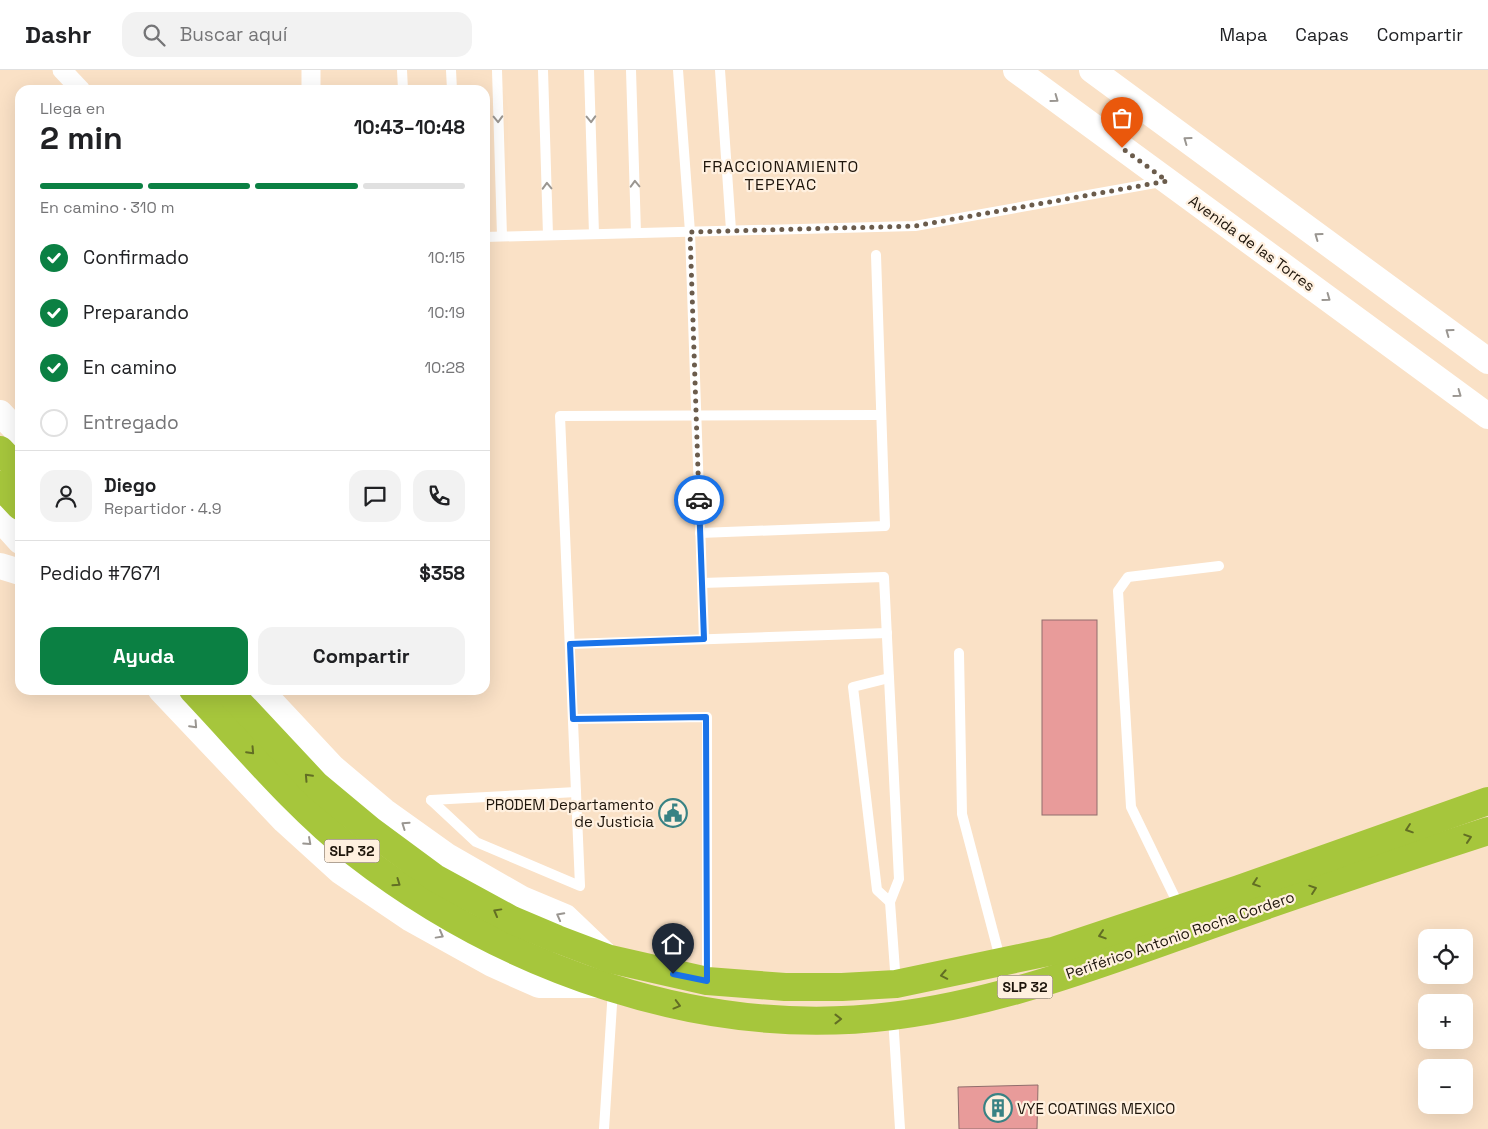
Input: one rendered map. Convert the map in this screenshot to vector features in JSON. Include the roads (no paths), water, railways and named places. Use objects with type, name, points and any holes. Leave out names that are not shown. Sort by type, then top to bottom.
[{"type":"highway","points":[[0,450],[15,466]]},
{"type":"highway","points":[[0,485],[15,501]]},
{"type":"highway","name":"Periférico Antonio Rocha Cordero","points":[[198,695],[300,804],[354,852],[422,900],[501,944],[607,987],[700,1011],[774,1019],[846,1019],[892,1016],[978,1000],[1070,974],[1311,889],[1488,831]]},
{"type":"highway","name":"Periférico Antonio Rocha Cordero","points":[[232,695],[316,785],[370,830],[435,878],[512,920],[557,939],[610,959],[707,981],[785,987],[842,987],[896,984],[1002,963],[1053,951],[1180,909],[1488,801]]},
{"type":"main road","name":"Avenida de las Torres","points":[[1016,70],[1488,416]]},
{"type":"main road","points":[[1092,70],[1488,361]]},
{"type":"main road","points":[[0,413],[15,429]]},
{"type":"main road","points":[[0,519],[15,535]]},
{"type":"main road","points":[[0,566],[15,570]]},
{"type":"main road","points":[[166,695],[285,821],[340,871],[411,919],[492,964],[540,985],[607,987]]},
{"type":"main road","points":[[265,695],[332,767],[384,811],[456,860],[522,899],[565,917],[610,959]]},
{"type":"street","points":[[62,70],[76,85]]},
{"type":"street","points":[[311,70],[311,85]]},
{"type":"lane","points":[[402,70],[402,85]]},
{"type":"lane","points":[[451,70],[452,85]]},
{"type":"lane","points":[[497,70],[502,236]]},
{"type":"lane","points":[[543,70],[548,235]]},
{"type":"lane","points":[[589,70],[594,234]]},
{"type":"lane","points":[[631,70],[636,233]]},
{"type":"lane","points":[[678,70],[690,232],[704,639]]},
{"type":"lane","points":[[720,70],[731,230]]},
{"type":"lane","points":[[490,237],[915,226],[1167,181]]},
{"type":"lane","points":[[700,533],[885,526],[876,255]]},
{"type":"lane","points":[[576,792],[431,800],[476,842],[580,886],[570,644],[560,416],[882,415]]},
{"type":"lane","points":[[1180,909],[1132,807],[1118,592],[1128,577],[1219,566]]},
{"type":"lane","points":[[702,583],[884,577],[899,879],[890,902],[896,984]]},
{"type":"lane","points":[[570,644],[887,634]]},
{"type":"lane","points":[[959,653],[962,814],[1002,963]]},
{"type":"lane","points":[[889,678],[853,686],[877,890],[890,902]]},
{"type":"lane","points":[[573,719],[706,717],[707,981]]},
{"type":"lane","points":[[604,1129],[607,987]]},
{"type":"lane","points":[[892,1016],[900,1129]]},
{"type":"place","name":"PRODEM Departamento de Justicia","points":[[673,813]]},
{"type":"place","name":"VYE COATINGS MEXICO","points":[[998,1108]]},
{"type":"district","name":"FRACCIONAMIENTO TEPEYAC","points":[[781,175]]}]
